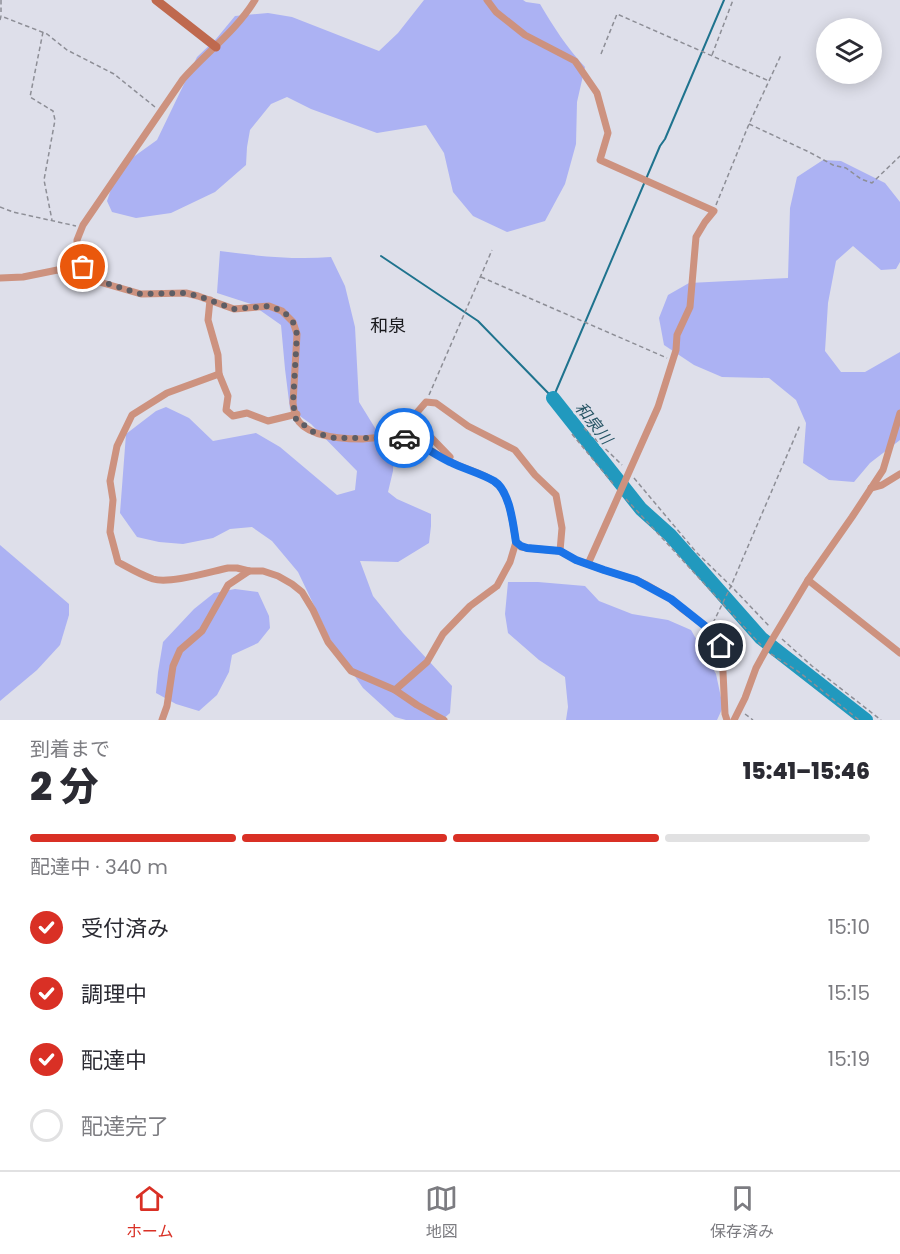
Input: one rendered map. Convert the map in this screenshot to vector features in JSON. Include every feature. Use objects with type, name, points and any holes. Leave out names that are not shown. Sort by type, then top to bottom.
[{"type":"street","points":[[156,0],[216,47]]},
{"type":"street","points":[[255,0],[233,30],[183,79],[82,227],[77,240],[77,250],[88,275],[102,283],[141,294],[186,293],[234,309],[269,306],[282,311],[293,322],[297,334],[293,403],[296,419],[315,433],[335,438],[402,437],[498,484],[505,494],[516,542],[510,562],[497,586],[470,606],[443,634],[427,662],[395,690]]},
{"type":"street","points":[[487,0],[496,12],[525,35],[575,61],[597,93],[608,133],[600,160],[714,211],[696,237],[690,307],[677,335],[676,350],[658,407],[588,564]]},
{"type":"street","points":[[0,278],[23,277],[82,264]]},
{"type":"street","points":[[210,300],[208,320],[218,355],[219,374],[228,396],[226,410],[234,416],[247,413],[268,421],[296,414]]},
{"type":"street","points":[[219,374],[167,393],[132,415],[117,446],[110,481],[113,500],[110,532],[118,562],[135,572],[155,579],[171,579],[228,568],[249,572],[263,571],[278,576],[302,592],[328,642],[351,671],[395,690],[444,720]]},
{"type":"street","points":[[450,457],[413,417],[426,402],[436,403],[468,426],[515,450],[535,475],[556,495],[562,528],[560,551]]},
{"type":"street","points":[[734,720],[766,649],[808,580],[883,470],[900,413]]},
{"type":"street","points":[[871,488],[882,486],[900,474]]},
{"type":"street","points":[[516,542],[527,548],[560,551],[576,560],[636,580],[671,599],[710,630],[717,638],[722,651],[727,720]]},
{"type":"street","points":[[162,720],[167,706],[173,666],[180,650],[202,631],[228,585],[249,572]]},
{"type":"street","points":[[808,580],[900,653]]},
{"type":"path","points":[[0,20],[1,0]]},
{"type":"path","points":[[711,56],[733,0]]},
{"type":"path","points":[[601,54],[617,14],[769,81]]},
{"type":"path","points":[[2,16],[47,33],[66,50],[114,74],[161,112]]},
{"type":"path","points":[[43,32],[30,97],[53,111],[55,120],[44,180],[52,220]]},
{"type":"path","points":[[714,211],[749,124],[781,55]]},
{"type":"path","points":[[749,124],[833,165],[846,168],[861,179],[872,183],[900,156]]},
{"type":"path","points":[[0,207],[82,227]]},
{"type":"path","points":[[426,402],[492,250]]},
{"type":"path","points":[[481,277],[673,361]]},
{"type":"path","points":[[710,630],[800,425]]},
{"type":"path","points":[[584,428],[629,472],[698,553],[775,635],[881,720]]},
{"type":"path","points":[[572,434],[620,493],[766,649],[859,720]]},
{"type":"path","points":[[740,709],[753,720]]},
{"type":"shaded area","points":[[424,0],[523,0],[540,4],[561,37],[585,67],[577,102],[576,144],[565,184],[545,221],[507,232],[473,216],[453,192],[444,153],[426,125],[377,133],[311,109],[287,97],[271,104],[250,130],[246,165],[215,192],[171,213],[136,218],[112,212],[107,201],[118,168],[157,140],[197,57],[235,16],[268,13],[292,17],[379,51],[398,33]]},
{"type":"shaded area","points":[[823,160],[841,161],[885,183],[900,202],[900,262],[896,269],[881,270],[853,246],[836,261],[828,303],[825,351],[841,372],[865,372],[900,352],[900,440],[870,463],[854,482],[829,480],[803,463],[806,423],[796,400],[769,378],[722,377],[694,365],[664,345],[659,318],[668,295],[689,283],[788,278],[790,208],[797,177]]},
{"type":"shaded area","points":[[220,251],[276,257],[331,257],[345,286],[355,327],[359,402],[380,436],[394,445],[393,471],[388,492],[397,499],[431,514],[429,543],[398,562],[360,561],[373,596],[403,633],[452,686],[450,713],[442,720],[406,720],[395,717],[363,688],[333,645],[298,572],[272,541],[252,527],[230,529],[213,538],[183,544],[159,542],[137,537],[120,513],[126,434],[156,411],[166,407],[189,418],[213,441],[256,433],[280,447],[337,495],[355,490],[357,471],[311,424],[290,409],[281,325],[251,304],[217,293]]},
{"type":"shaded area","points":[[0,545],[69,604],[69,615],[60,645],[37,670],[0,701]]},
{"type":"shaded area","points":[[508,582],[585,586],[599,601],[632,614],[668,620],[691,630],[716,674],[723,707],[717,720],[566,720],[568,707],[565,677],[539,660],[508,633],[505,614]]},
{"type":"shaded area","points":[[235,589],[258,592],[269,616],[270,628],[258,643],[232,655],[229,672],[217,695],[199,711],[176,704],[156,693],[163,642],[194,609],[214,593]]},
{"type":"waterway","name":"和泉川","points":[[381,256],[478,321],[553,398],[724,0]]},
{"type":"waterway","name":"和泉川","points":[[553,398],[641,509],[670,535],[761,638],[866,720]]},
{"type":"way so far","points":[[83,267],[88,275],[102,283],[141,294],[186,293],[234,309],[269,306],[282,311],[293,322],[297,334],[293,403],[296,419],[315,433],[335,438],[404,438]]},
{"type":"district","name":"和泉","points":[[388,326]]},
{"type":"route","points":[[404,438],[498,484],[505,494],[516,542],[521,546],[560,551],[576,560],[647,585],[671,599],[710,630],[721,646]]}]
